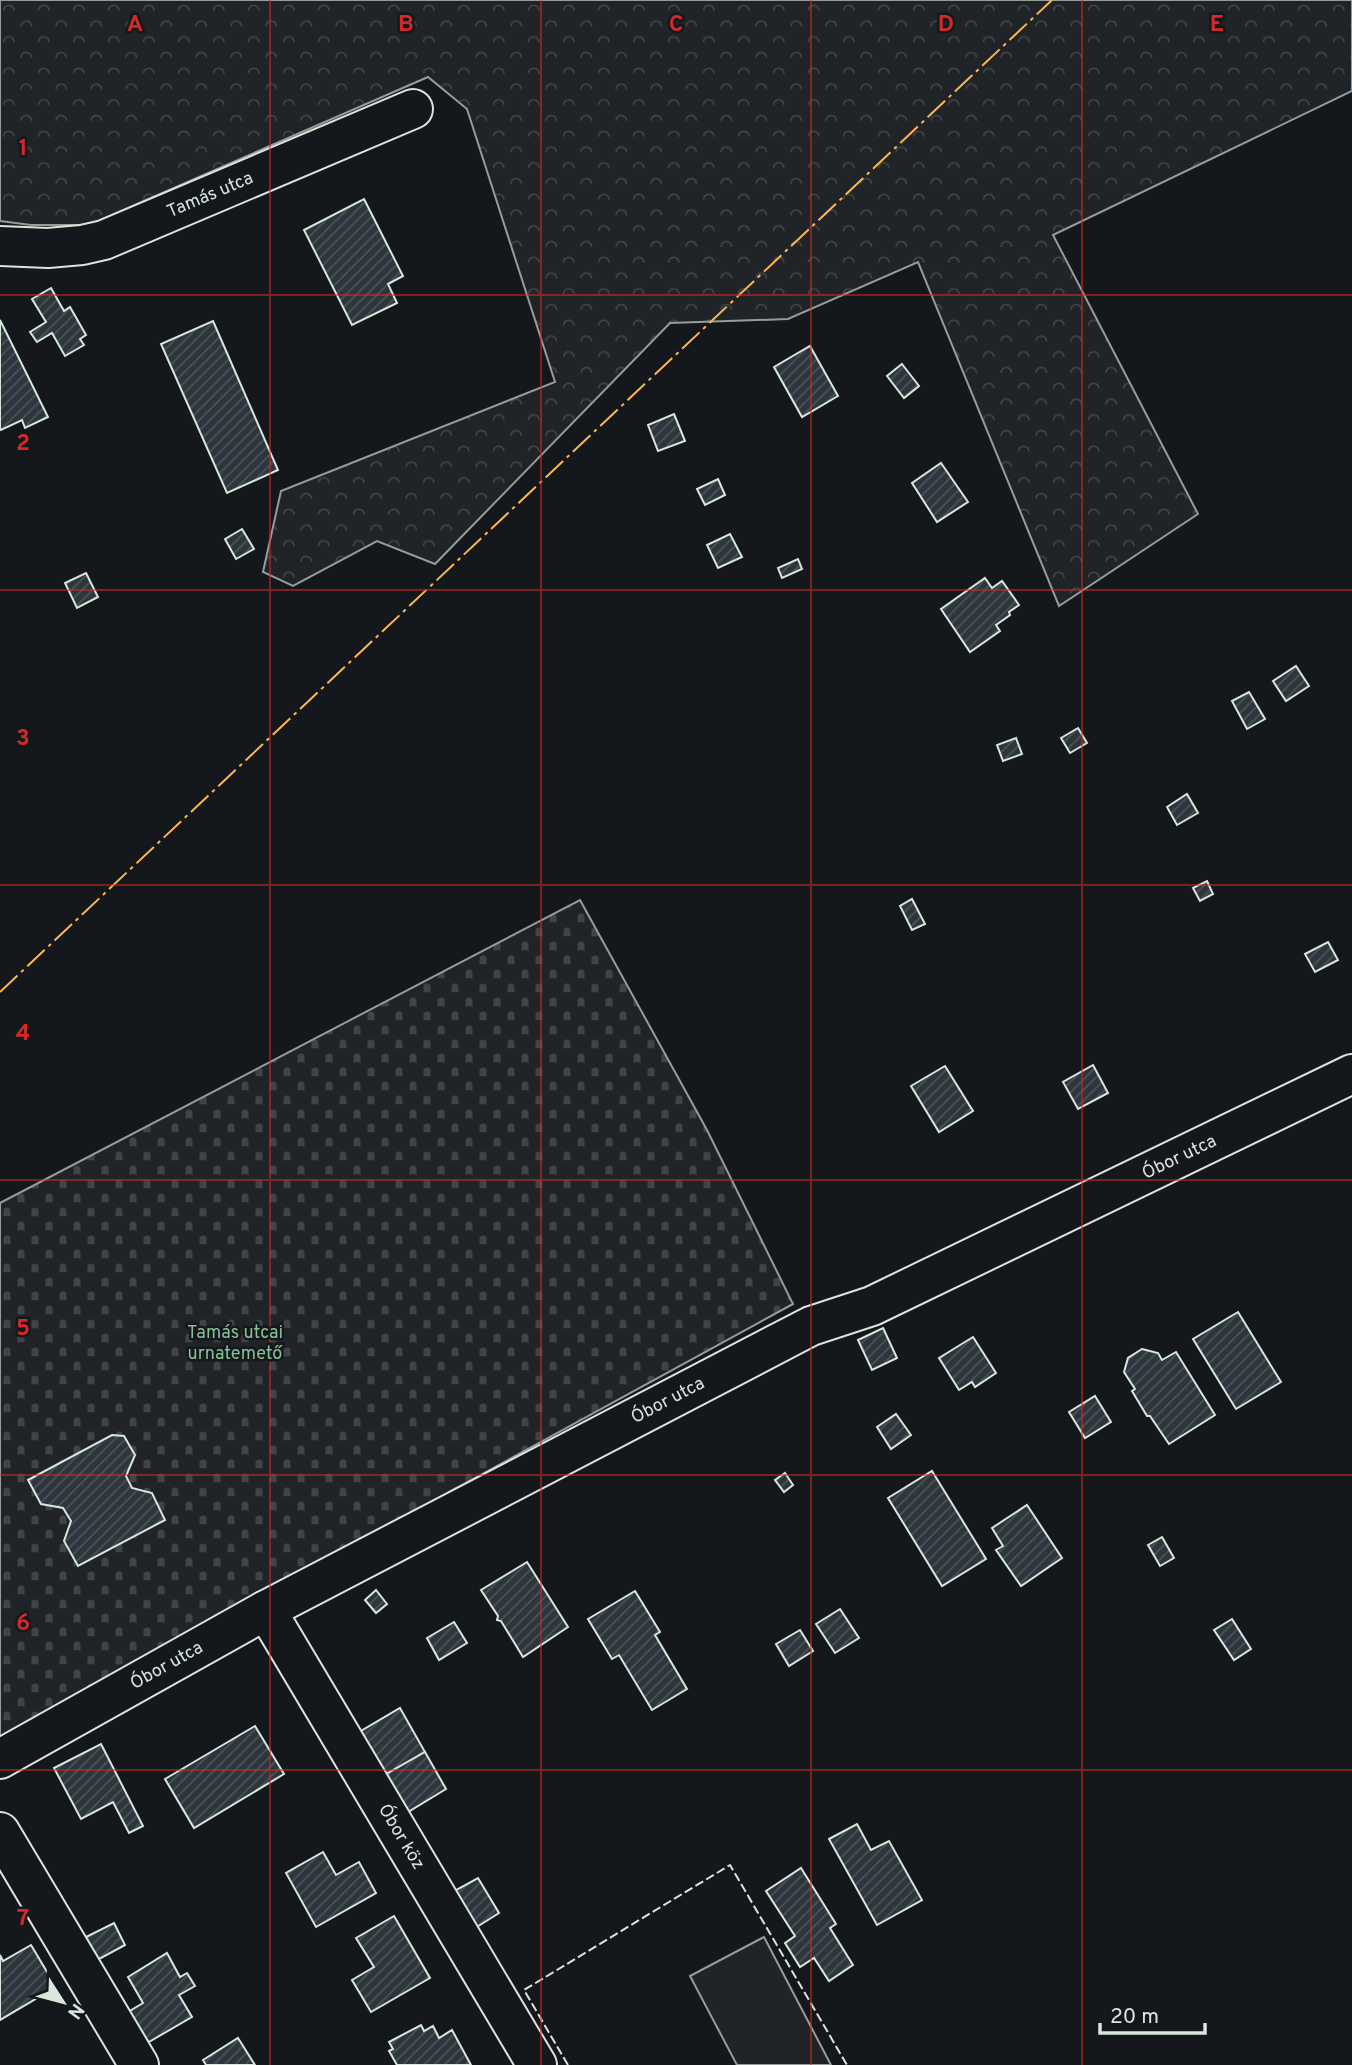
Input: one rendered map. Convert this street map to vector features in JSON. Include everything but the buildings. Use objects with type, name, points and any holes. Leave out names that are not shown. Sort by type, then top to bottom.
[{"type":"street","name":"Tamás utca","points":[[0,246],[48,248],[104,240],[413,109]]},
{"type":"street","name":"Óbor utca","points":[[0,1759],[266,1610],[811,1326],[872,1306],[1352,1074]]},
{"type":"street","name":"Óbor köz","points":[[266,1610],[537,2065]]},
{"type":"street","points":[[0,1832],[139,2065]]},
{"type":"green space","points":[[0,0],[1352,0],[1352,91],[1053,235],[1198,514],[1059,606],[918,262],[788,319],[670,323],[435,564],[377,541],[293,586],[263,572],[281,491],[555,382],[467,109],[428,77],[89,225],[31,225],[0,221]]},
{"type":"green space","name":"Tamás utcai urnatemető","points":[[580,900],[707,1130],[793,1304],[0,1738],[0,1203]]},
{"type":"green space","points":[[764,1937],[831,2065],[737,2065],[690,1976]]},
{"type":"fence","points":[[568,2065],[524,1990],[730,1865],[847,2065]]},
{"type":"power","points":[[0,992],[1052,0]]}]
